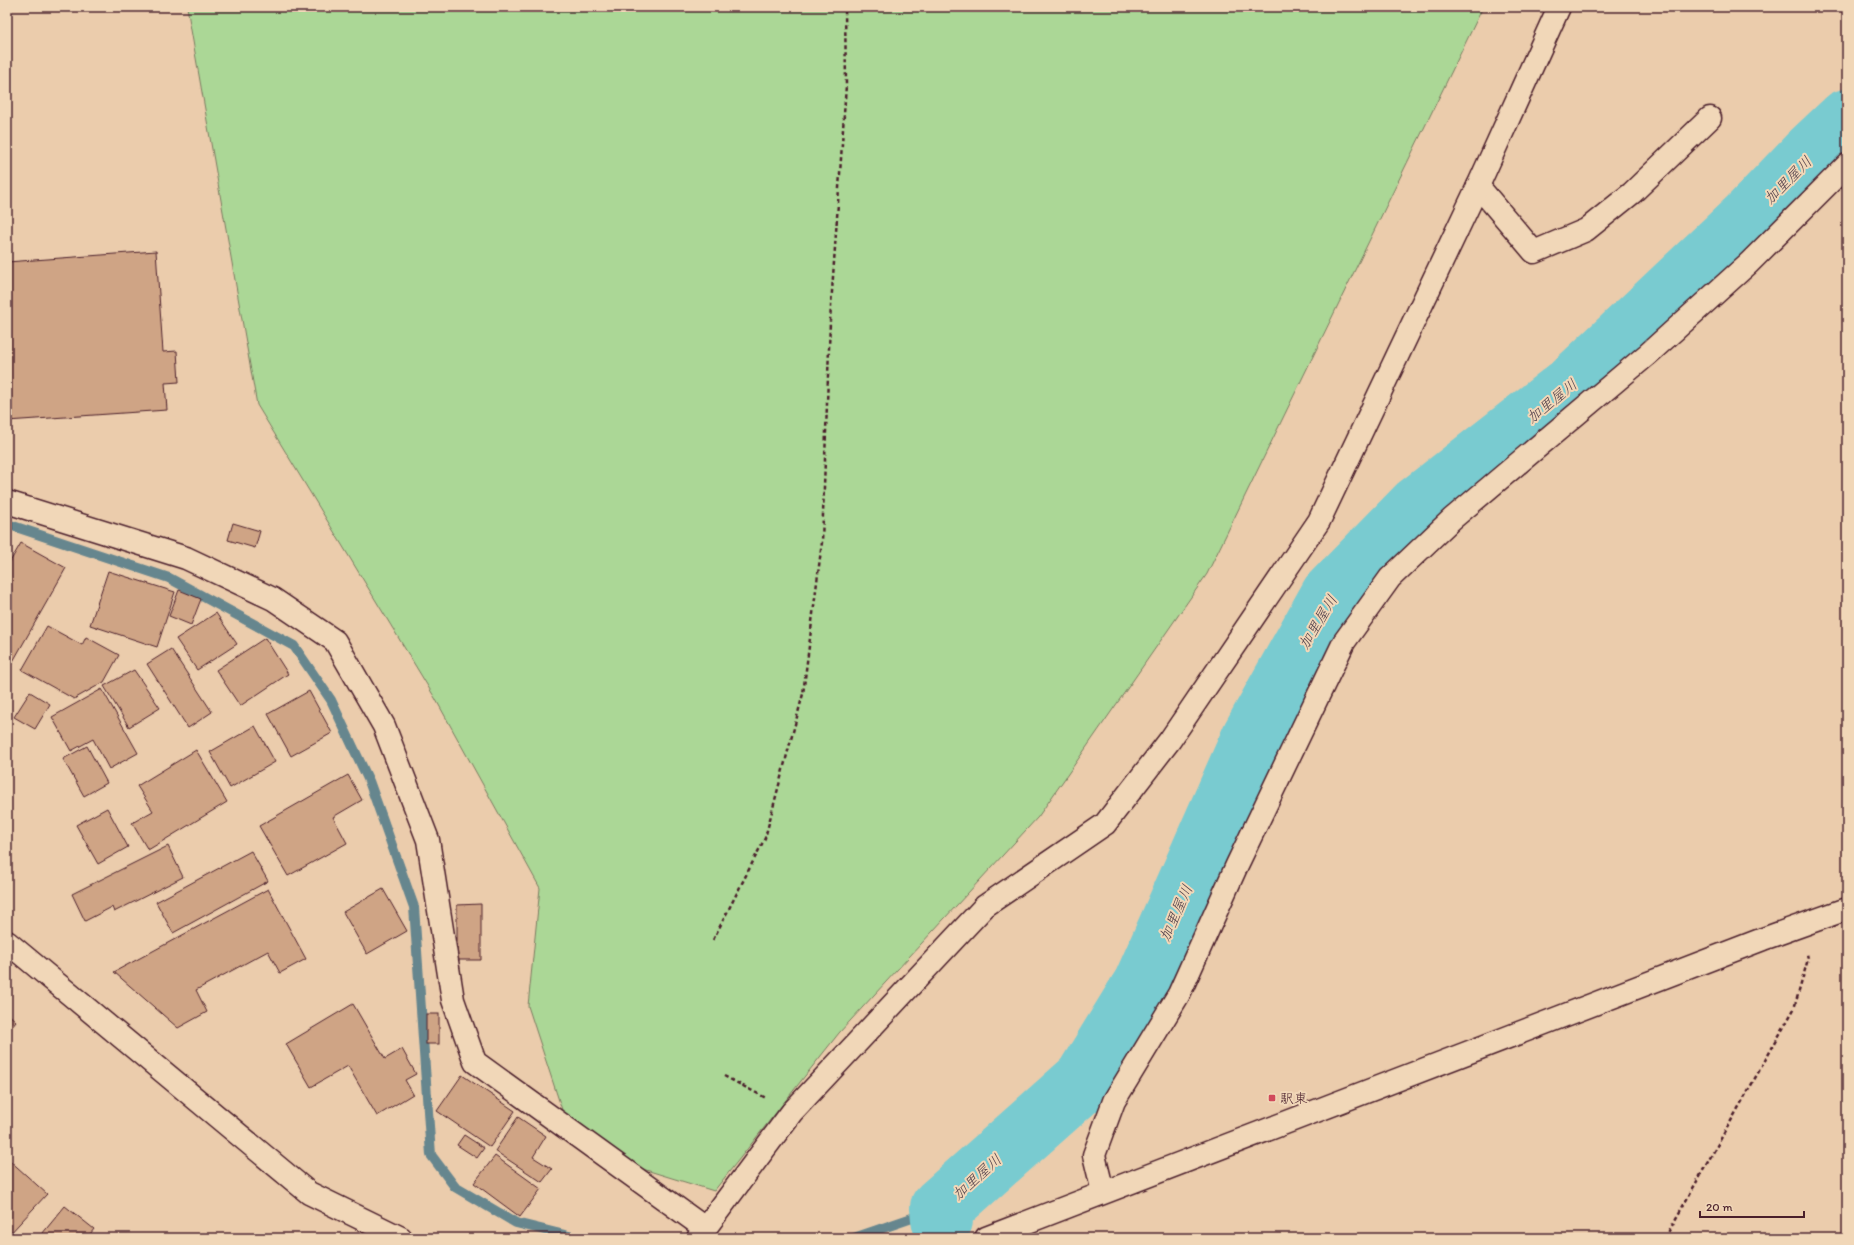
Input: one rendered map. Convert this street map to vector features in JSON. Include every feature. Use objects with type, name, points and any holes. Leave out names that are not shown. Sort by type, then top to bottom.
[{"type":"street","points":[[7,502],[186,558],[273,599],[335,641],[384,726],[428,840],[453,1000],[475,1062],[702,1233],[792,1112],[985,906],[1105,824],[1170,740],[1319,521],[1478,186],[1559,7]]},
{"type":"street","points":[[1478,186],[1534,252],[1586,230],[1632,193],[1710,118]]},
{"type":"street","points":[[1103,1192],[1094,1155],[1114,1101],[1179,994],[1237,866],[1344,642],[1390,578],[1452,519],[1648,354],[1743,269],[1847,165]]},
{"type":"street","points":[[986,1238],[1103,1192],[1847,909]]},
{"type":"street","points":[[7,942],[309,1193],[401,1238]]},
{"type":"path","points":[[713,940],[765,838],[803,694],[822,542],[830,321],[846,85],[845,7]]},
{"type":"path","points":[[1665,1238],[1794,1009],[1808,959],[1798,927]]},
{"type":"path","points":[[724,1076],[792,1112]]},
{"type":"green space","points":[[187,7],[1483,7],[1207,574],[1038,817],[839,1033],[714,1191],[646,1170],[604,1152],[566,1122],[528,1006],[540,888],[435,698],[257,405]]},
{"type":"building","points":[[156,251],[163,352],[177,351],[179,382],[165,383],[167,410],[7,421],[7,262]]},
{"type":"building","points":[[233,523],[260,531],[255,548],[228,540]]},
{"type":"building","points":[[21,543],[66,568],[7,672],[7,567]]},
{"type":"building","points":[[108,571],[175,592],[157,647],[90,625]]},
{"type":"building","points":[[179,590],[201,599],[191,625],[169,616]]},
{"type":"building","points":[[216,613],[237,644],[197,670],[176,639]]},
{"type":"building","points":[[47,626],[82,645],[86,637],[119,655],[104,682],[74,699],[22,670]]},
{"type":"building","points":[[265,638],[288,674],[240,706],[216,670]]},
{"type":"building","points":[[171,649],[212,712],[188,728],[147,664]]},
{"type":"building","points":[[134,670],[160,708],[129,727],[104,686]]},
{"type":"building","points":[[102,689],[138,753],[109,769],[93,739],[71,751],[52,717]]},
{"type":"building","points":[[309,691],[332,733],[291,756],[268,714]]},
{"type":"building","points":[[30,692],[50,704],[35,729],[14,717]]},
{"type":"building","points":[[255,726],[275,762],[230,788],[210,752]]},
{"type":"building","points":[[87,746],[107,783],[84,796],[63,759]]},
{"type":"building","points":[[196,750],[227,802],[148,850],[132,823],[153,811],[137,786]]},
{"type":"building","points":[[348,775],[362,800],[333,817],[347,843],[288,876],[259,826]]},
{"type":"building","points":[[107,808],[128,847],[98,864],[76,825]]},
{"type":"building","points":[[168,846],[183,877],[114,912],[112,907],[85,921],[72,894]]},
{"type":"building","points":[[251,851],[268,881],[173,933],[156,902]]},
{"type":"building","points":[[268,889],[306,959],[280,973],[268,951],[196,990],[207,1012],[178,1028],[114,972]]},
{"type":"building","points":[[383,889],[407,931],[367,954],[343,912]]},
{"type":"building","points":[[481,904],[481,960],[457,960],[457,905]]},
{"type":"building","points":[[353,1004],[385,1059],[402,1049],[416,1074],[405,1080],[413,1094],[377,1116],[348,1066],[311,1087],[286,1044]]},
{"type":"building","points":[[7,1013],[16,1021],[7,1032]]},
{"type":"building","points":[[426,1014],[439,1014],[439,1044],[426,1044]]},
{"type":"building","points":[[462,1075],[515,1111],[490,1147],[437,1111]]},
{"type":"building","points":[[518,1117],[546,1136],[533,1157],[552,1169],[542,1182],[495,1151]]},
{"type":"building","points":[[464,1135],[484,1148],[477,1158],[457,1145]]},
{"type":"building","points":[[495,1156],[541,1189],[520,1217],[474,1183]]},
{"type":"building","points":[[7,1158],[47,1194],[7,1237]]},
{"type":"building","points":[[65,1206],[94,1229],[87,1238],[47,1238],[42,1234]]},
{"type":"waterway","name":"加里屋川","points":[[942,1220],[941,1208],[1085,1080],[1144,984],[1253,736],[1331,596],[1418,507],[1570,388],[1750,218],[1811,154],[1847,120]]},
{"type":"waterway","points":[[7,524],[169,578],[294,646],[331,700],[369,781],[414,907],[431,1155],[455,1187],[516,1223],[577,1238]]},
{"type":"waterway","points":[[854,1238],[941,1208]]},
{"type":"place","name":"駅東","points":[[1272,1098]]}]
